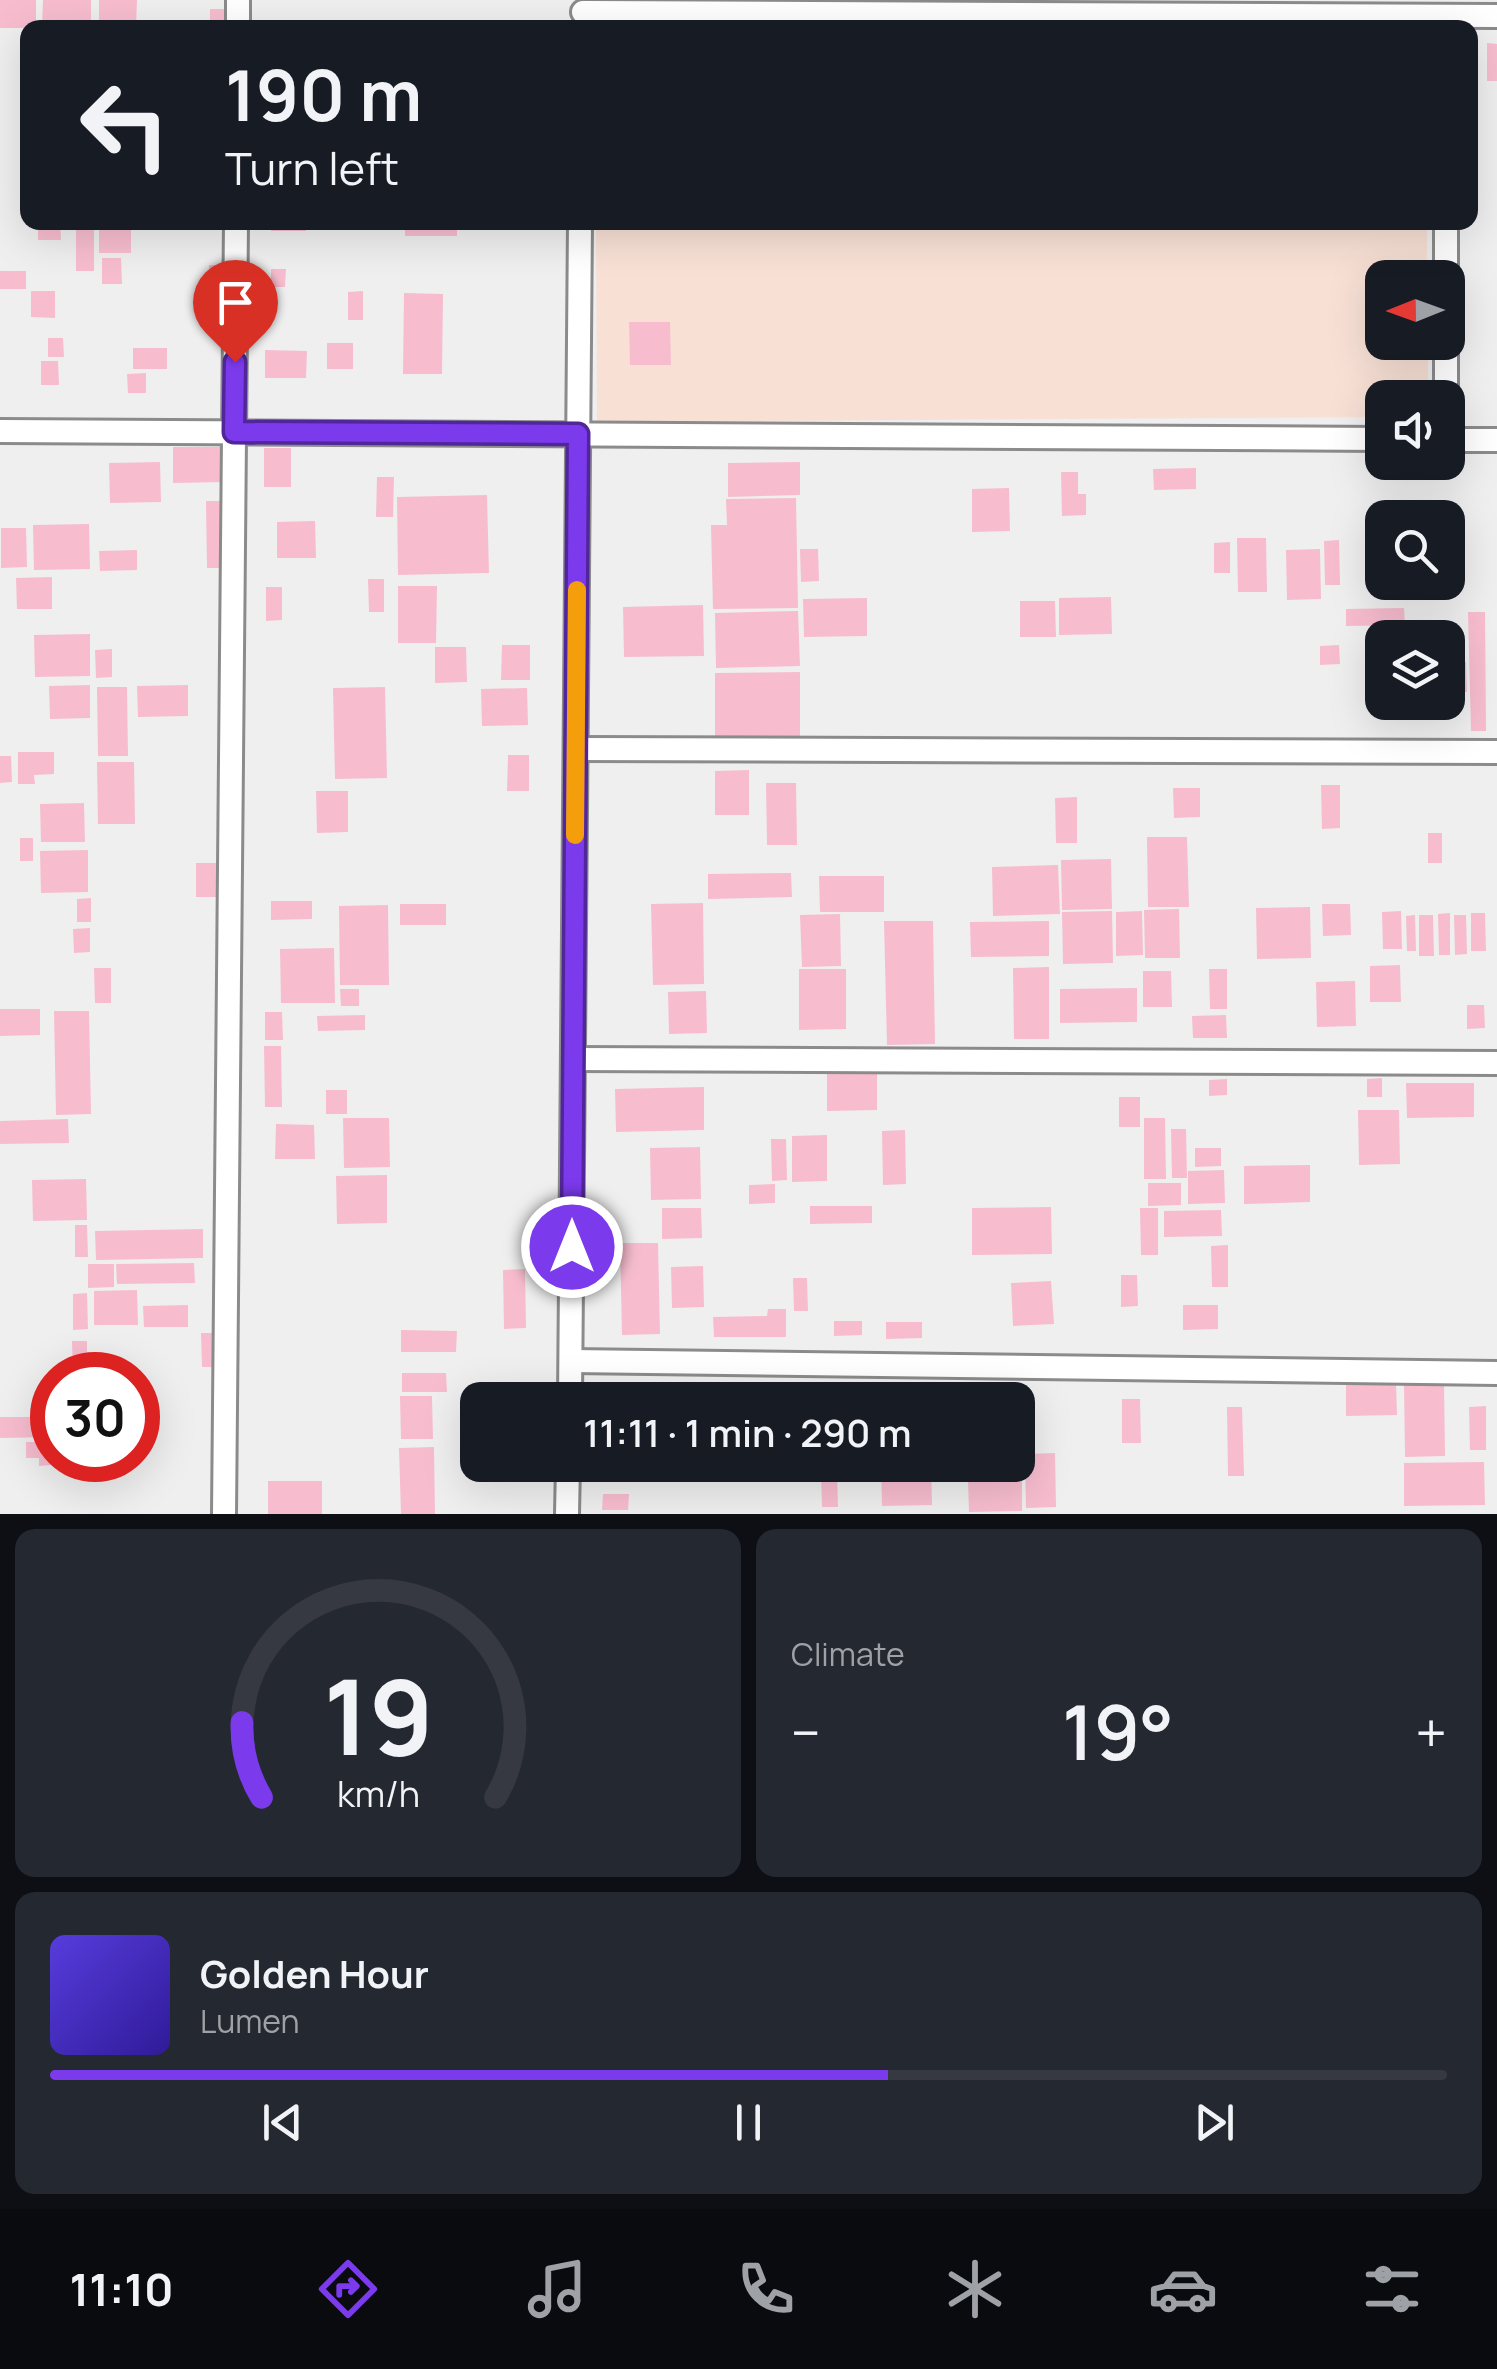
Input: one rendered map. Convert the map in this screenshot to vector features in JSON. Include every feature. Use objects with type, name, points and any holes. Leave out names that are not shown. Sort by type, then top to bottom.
[{"type":"street","points":[[583,13],[1254,20]]},
{"type":"street","points":[[1463,20],[1497,16]]},
{"type":"street","points":[[224,1514],[236,230]]},
{"type":"street","points":[[570,1382],[580,230]]},
{"type":"street","points":[[1446,230],[1446,260]]},
{"type":"street","points":[[0,431],[1365,439]]},
{"type":"street","points":[[1465,440],[1497,440]]},
{"type":"street","points":[[576,749],[1497,752]]},
{"type":"street","points":[[574,1058],[1497,1063]]},
{"type":"street","points":[[571,1361],[1497,1373]]},
{"type":"street","points":[[567,1514],[568,1482]]},
{"type":"shaded area","points":[[596,230],[1427,230],[1427,260],[1365,260],[1365,360],[1428,360],[1428,380],[1365,380],[1365,417],[597,422]]},
{"type":"building","points":[[0,0],[36,0],[36,20],[20,20],[20,28],[0,28]]},
{"type":"building","points":[[43,0],[91,0],[91,20],[42,20]]},
{"type":"building","points":[[99,0],[137,0],[136,20],[99,20]]},
{"type":"building","points":[[210,9],[229,9],[229,20],[210,20]]},
{"type":"building","points":[[1487,43],[1497,44],[1497,81],[1487,81]]},
{"type":"building","points":[[38,230],[60,230],[61,240],[38,240]]},
{"type":"building","points":[[76,230],[94,230],[94,271],[76,271]]},
{"type":"building","points":[[99,230],[131,230],[131,253],[99,253]]},
{"type":"building","points":[[405,230],[457,230],[457,236],[405,236]]},
{"type":"building","points":[[102,258],[121,258],[122,284],[102,284]]},
{"type":"building","points":[[209,265],[224,265],[224,289],[209,289]]},
{"type":"building","points":[[271,269],[286,269],[285,287],[271,287]]},
{"type":"building","points":[[0,271],[26,271],[26,289],[0,289]]},
{"type":"building","points":[[31,291],[55,291],[55,318],[31,317]]},
{"type":"building","points":[[363,291],[363,320],[348,320],[348,292]]},
{"type":"building","points":[[404,293],[443,294],[442,374],[403,374]]},
{"type":"building","points":[[629,322],[670,322],[671,365],[630,365]]},
{"type":"building","points":[[48,338],[63,338],[64,357],[48,357]]},
{"type":"building","points":[[327,343],[353,343],[353,369],[327,369]]},
{"type":"building","points":[[133,348],[167,348],[167,369],[133,369]]},
{"type":"building","points":[[265,350],[307,351],[306,378],[265,378]]},
{"type":"building","points":[[41,361],[58,361],[59,385],[41,385]]},
{"type":"building","points":[[146,373],[146,393],[128,393],[127,374]]},
{"type":"building","points":[[173,447],[226,447],[226,482],[173,483]]},
{"type":"building","points":[[264,448],[291,448],[291,487],[264,487]]},
{"type":"building","points":[[160,462],[161,502],[110,503],[109,463]]},
{"type":"building","points":[[800,462],[800,495],[728,497],[728,463]]},
{"type":"building","points":[[1196,468],[1196,489],[1154,490],[1153,469]]},
{"type":"building","points":[[1061,472],[1078,472],[1078,494],[1086,494],[1086,515],[1062,516]]},
{"type":"building","points":[[377,477],[394,477],[393,517],[376,517]]},
{"type":"building","points":[[1009,488],[1010,531],[972,532],[972,489]]},
{"type":"building","points":[[487,495],[489,573],[398,575],[397,497]]},
{"type":"building","points":[[796,498],[798,608],[713,609],[711,525],[727,525],[726,499]]},
{"type":"building","points":[[206,501],[225,501],[226,568],[207,568]]},
{"type":"building","points":[[315,521],[316,558],[277,558],[277,522]]},
{"type":"building","points":[[89,524],[90,569],[34,570],[33,525]]},
{"type":"building","points":[[1,528],[26,528],[27,567],[1,568]]},
{"type":"building","points":[[1237,538],[1266,538],[1267,592],[1238,592]]},
{"type":"building","points":[[1339,540],[1340,585],[1325,585],[1324,541]]},
{"type":"building","points":[[1230,542],[1230,573],[1214,573],[1214,543]]},
{"type":"building","points":[[800,549],[818,549],[819,581],[801,582]]},
{"type":"building","points":[[1320,549],[1321,599],[1287,600],[1286,550]]},
{"type":"building","points":[[137,550],[137,570],[100,571],[99,551]]},
{"type":"building","points":[[52,577],[52,609],[17,609],[16,578]]},
{"type":"building","points":[[368,579],[384,579],[384,612],[369,612]]},
{"type":"building","points":[[398,586],[437,586],[436,643],[398,643]]},
{"type":"building","points":[[266,587],[282,587],[282,620],[266,621]]},
{"type":"building","points":[[1111,597],[1112,634],[1059,635],[1059,598]]},
{"type":"building","points":[[867,598],[867,636],[804,637],[803,599]]},
{"type":"building","points":[[1020,601],[1055,601],[1056,637],[1020,637]]},
{"type":"building","points":[[703,605],[704,656],[624,657],[623,607]]},
{"type":"building","points":[[1404,608],[1405,620],[1365,620],[1365,626],[1346,626],[1346,609]]},
{"type":"building","points":[[798,611],[800,666],[716,668],[715,613]]},
{"type":"building","points":[[1468,612],[1485,612],[1486,731],[1471,731]]},
{"type":"building","points":[[90,634],[90,676],[35,677],[34,635]]},
{"type":"building","points":[[502,645],[530,645],[530,680],[501,680]]},
{"type":"building","points":[[1339,645],[1340,664],[1320,665],[1320,646]]},
{"type":"building","points":[[435,647],[466,647],[467,682],[435,683]]},
{"type":"building","points":[[112,649],[112,677],[96,678],[95,650]]},
{"type":"building","points":[[800,672],[800,736],[715,737],[715,673]]},
{"type":"building","points":[[90,685],[90,718],[50,719],[49,686]]},
{"type":"building","points":[[188,685],[188,716],[138,717],[137,686]]},
{"type":"building","points":[[97,687],[127,687],[128,756],[98,756]]},
{"type":"building","points":[[385,687],[387,778],[335,779],[333,688]]},
{"type":"building","points":[[527,688],[528,725],[482,726],[481,689]]},
{"type":"building","points":[[18,752],[54,752],[54,774],[34,775],[35,784],[18,784]]},
{"type":"building","points":[[508,755],[529,755],[529,791],[507,791]]},
{"type":"building","points":[[0,756],[11,756],[12,782],[0,783]]},
{"type":"building","points":[[97,762],[134,762],[135,824],[98,824]]},
{"type":"building","points":[[749,770],[749,815],[715,815],[715,771]]},
{"type":"building","points":[[766,783],[796,783],[797,845],[767,845]]},
{"type":"building","points":[[1321,785],[1340,785],[1340,828],[1322,829]]},
{"type":"building","points":[[1173,788],[1200,788],[1200,817],[1174,818]]},
{"type":"building","points":[[316,791],[348,791],[348,832],[317,833]]},
{"type":"building","points":[[1077,797],[1077,843],[1056,843],[1055,798]]},
{"type":"building","points":[[84,803],[85,842],[41,842],[40,804]]},
{"type":"building","points":[[1428,833],[1442,833],[1442,863],[1428,863]]},
{"type":"building","points":[[1147,837],[1187,837],[1189,907],[1148,907]]},
{"type":"building","points":[[20,838],[33,838],[33,861],[20,861]]},
{"type":"building","points":[[88,850],[88,892],[41,893],[40,851]]},
{"type":"building","points":[[1111,859],[1112,909],[1062,910],[1061,860]]},
{"type":"building","points":[[196,863],[218,863],[218,897],[196,897]]},
{"type":"building","points":[[1058,865],[1060,914],[993,916],[992,867]]},
{"type":"building","points":[[791,873],[792,897],[708,899],[708,874]]},
{"type":"building","points":[[819,876],[884,876],[884,912],[820,912]]},
{"type":"building","points":[[91,898],[91,922],[77,922],[77,899]]},
{"type":"building","points":[[271,901],[312,901],[312,919],[271,920]]},
{"type":"building","points":[[703,903],[704,984],[653,985],[651,904]]},
{"type":"building","points":[[400,904],[446,904],[446,925],[400,925]]},
{"type":"building","points":[[1322,904],[1350,904],[1351,935],[1323,936]]},
{"type":"building","points":[[388,905],[389,985],[340,985],[339,906]]},
{"type":"building","points":[[1310,907],[1311,958],[1257,959],[1256,908]]},
{"type":"building","points":[[1179,909],[1180,958],[1145,958],[1144,910]]},
{"type":"building","points":[[1112,911],[1113,963],[1063,964],[1062,912]]},
{"type":"building","points":[[1142,911],[1143,955],[1116,956],[1116,912]]},
{"type":"building","points":[[1401,911],[1402,949],[1383,949],[1382,912]]},
{"type":"building","points":[[1450,913],[1450,955],[1439,955],[1438,914]]},
{"type":"building","points":[[1471,913],[1485,913],[1486,951],[1471,951]]},
{"type":"building","points":[[840,914],[841,966],[802,967],[800,915]]},
{"type":"building","points":[[1415,915],[1416,951],[1407,951],[1406,916]]},
{"type":"building","points":[[1419,915],[1433,915],[1434,956],[1419,956]]},
{"type":"building","points":[[1454,915],[1466,915],[1467,954],[1455,955]]},
{"type":"building","points":[[884,921],[933,921],[935,1044],[887,1045]]},
{"type":"building","points":[[1049,921],[1049,956],[971,957],[970,922]]},
{"type":"building","points":[[90,928],[90,952],[74,953],[73,929]]},
{"type":"building","points":[[334,948],[335,1003],[281,1003],[280,949]]},
{"type":"building","points":[[1400,965],[1401,1002],[1370,1002],[1370,966]]},
{"type":"building","points":[[1049,967],[1049,1039],[1014,1039],[1013,968]]},
{"type":"building","points":[[94,968],[111,968],[111,1003],[95,1003]]},
{"type":"building","points":[[799,969],[846,969],[846,1029],[799,1030]]},
{"type":"building","points":[[1209,969],[1227,969],[1227,1009],[1210,1009]]},
{"type":"building","points":[[1143,971],[1171,971],[1172,1007],[1143,1007]]},
{"type":"building","points":[[1355,981],[1356,1026],[1317,1027],[1316,982]]},
{"type":"building","points":[[1137,988],[1137,1022],[1060,1023],[1060,989]]},
{"type":"building","points":[[340,989],[359,989],[359,1006],[341,1006]]},
{"type":"building","points":[[706,991],[707,1033],[669,1034],[668,992]]},
{"type":"building","points":[[1467,1005],[1484,1005],[1485,1028],[1467,1029]]},
{"type":"building","points":[[0,1009],[40,1009],[40,1035],[0,1036]]},
{"type":"building","points":[[54,1011],[89,1011],[91,1114],[56,1115]]},
{"type":"building","points":[[265,1012],[282,1012],[283,1040],[265,1040]]},
{"type":"building","points":[[365,1015],[365,1030],[318,1031],[317,1016]]},
{"type":"building","points":[[1226,1015],[1227,1038],[1193,1038],[1192,1016]]},
{"type":"building","points":[[264,1046],[281,1046],[282,1107],[265,1107]]},
{"type":"building","points":[[877,1073],[877,1110],[827,1111],[827,1074]]},
{"type":"building","points":[[1382,1078],[1382,1097],[1367,1097],[1367,1079]]},
{"type":"building","points":[[1227,1079],[1227,1095],[1209,1096],[1209,1080]]},
{"type":"building","points":[[1406,1083],[1474,1083],[1474,1117],[1407,1118]]},
{"type":"building","points":[[704,1087],[704,1130],[616,1132],[615,1089]]},
{"type":"building","points":[[326,1090],[347,1090],[347,1114],[326,1114]]},
{"type":"building","points":[[1119,1097],[1140,1097],[1140,1127],[1119,1127]]},
{"type":"building","points":[[1358,1110],[1399,1110],[1400,1164],[1359,1165]]},
{"type":"building","points":[[343,1118],[389,1118],[390,1167],[344,1168]]},
{"type":"building","points":[[1144,1118],[1165,1118],[1166,1179],[1144,1179]]},
{"type":"building","points":[[68,1119],[69,1143],[0,1144],[0,1121]]},
{"type":"building","points":[[276,1124],[314,1125],[315,1159],[275,1159]]},
{"type":"building","points":[[1171,1129],[1186,1129],[1187,1178],[1172,1178]]},
{"type":"building","points":[[905,1130],[906,1184],[883,1185],[882,1131]]},
{"type":"building","points":[[827,1135],[827,1181],[792,1182],[792,1136]]},
{"type":"building","points":[[771,1139],[786,1139],[787,1180],[772,1181]]},
{"type":"building","points":[[700,1147],[701,1199],[651,1200],[650,1148]]},
{"type":"building","points":[[1195,1148],[1221,1148],[1221,1166],[1195,1167]]},
{"type":"building","points":[[1310,1165],[1310,1202],[1244,1204],[1244,1166]]},
{"type":"building","points":[[1224,1170],[1225,1203],[1188,1204],[1188,1171]]},
{"type":"building","points":[[387,1175],[387,1223],[337,1224],[336,1176]]},
{"type":"building","points":[[86,1179],[87,1220],[33,1221],[32,1180]]},
{"type":"building","points":[[1148,1183],[1181,1183],[1181,1205],[1148,1206]]},
{"type":"building","points":[[775,1184],[775,1203],[749,1204],[749,1185]]},
{"type":"building","points":[[810,1206],[872,1206],[872,1223],[810,1224]]},
{"type":"building","points":[[1051,1207],[1052,1254],[972,1255],[972,1208]]},
{"type":"building","points":[[662,1208],[701,1208],[702,1238],[662,1239]]},
{"type":"building","points":[[1140,1208],[1158,1208],[1158,1255],[1141,1255]]},
{"type":"building","points":[[1221,1210],[1222,1236],[1164,1237],[1164,1211]]},
{"type":"building","points":[[75,1225],[87,1225],[88,1257],[75,1257]]},
{"type":"building","points":[[203,1229],[203,1258],[96,1260],[95,1231]]},
{"type":"building","points":[[620,1243],[658,1243],[660,1334],[622,1335]]},
{"type":"building","points":[[1228,1245],[1228,1287],[1212,1287],[1211,1246]]},
{"type":"building","points":[[194,1263],[195,1283],[117,1284],[116,1264]]},
{"type":"building","points":[[88,1264],[114,1264],[114,1287],[88,1288]]},
{"type":"building","points":[[703,1266],[704,1307],[672,1308],[671,1267]]},
{"type":"building","points":[[525,1269],[526,1328],[504,1329],[503,1270]]},
{"type":"building","points":[[1121,1275],[1137,1275],[1138,1306],[1121,1307]]},
{"type":"building","points":[[793,1278],[807,1278],[808,1311],[794,1311]]},
{"type":"building","points":[[1051,1281],[1054,1324],[1013,1326],[1011,1283]]},
{"type":"building","points":[[137,1290],[138,1325],[94,1325],[94,1291]]},
{"type":"building","points":[[87,1293],[88,1329],[73,1330],[73,1294]]},
{"type":"building","points":[[188,1305],[188,1327],[144,1327],[143,1306]]},
{"type":"building","points":[[1183,1305],[1218,1305],[1218,1329],[1183,1330]]},
{"type":"building","points":[[768,1309],[786,1309],[786,1337],[714,1337],[713,1317],[767,1316]]},
{"type":"building","points":[[834,1321],[862,1321],[862,1335],[834,1336]]},
{"type":"building","points":[[886,1322],[922,1322],[922,1338],[886,1339]]},
{"type":"building","points":[[401,1330],[457,1331],[456,1352],[401,1352]]},
{"type":"building","points":[[201,1333],[220,1333],[221,1367],[202,1367]]},
{"type":"building","points":[[72,1341],[87,1341],[87,1352],[72,1352]]},
{"type":"building","points":[[402,1373],[446,1373],[447,1392],[402,1392]]},
{"type":"building","points":[[1396,1383],[1397,1415],[1346,1416],[1346,1384]]},
{"type":"building","points":[[1444,1383],[1445,1456],[1405,1457],[1404,1384]]},
{"type":"building","points":[[400,1396],[432,1396],[433,1439],[401,1439]]},
{"type":"building","points":[[1122,1399],[1140,1399],[1141,1443],[1122,1443]]},
{"type":"building","points":[[1486,1406],[1486,1450],[1470,1450],[1469,1407]]},
{"type":"building","points":[[1227,1407],[1242,1407],[1244,1476],[1228,1476]]},
{"type":"building","points":[[0,1417],[30,1417],[30,1437],[0,1438]]},
{"type":"building","points":[[26,1442],[30,1442],[30,1458],[26,1458]]},
{"type":"building","points":[[434,1447],[435,1514],[401,1514],[399,1448]]},
{"type":"building","points":[[1055,1453],[1056,1507],[1026,1508],[1026,1482],[1035,1482],[1035,1454]]},
{"type":"building","points":[[1484,1462],[1485,1505],[1404,1506],[1404,1463]]},
{"type":"building","points":[[268,1481],[322,1481],[322,1514],[268,1514]]},
{"type":"building","points":[[821,1482],[837,1482],[838,1507],[822,1507]]},
{"type":"building","points":[[881,1482],[931,1482],[932,1505],[882,1506]]},
{"type":"building","points":[[968,1482],[1022,1482],[1022,1511],[969,1512]]},
{"type":"building","points":[[603,1494],[629,1494],[628,1510],[602,1510]]},
{"type":"slow traffic","points":[[575,835],[577,590]]},
{"type":"route","points":[[235,362],[234,432],[578,434],[572,1247]]}]
